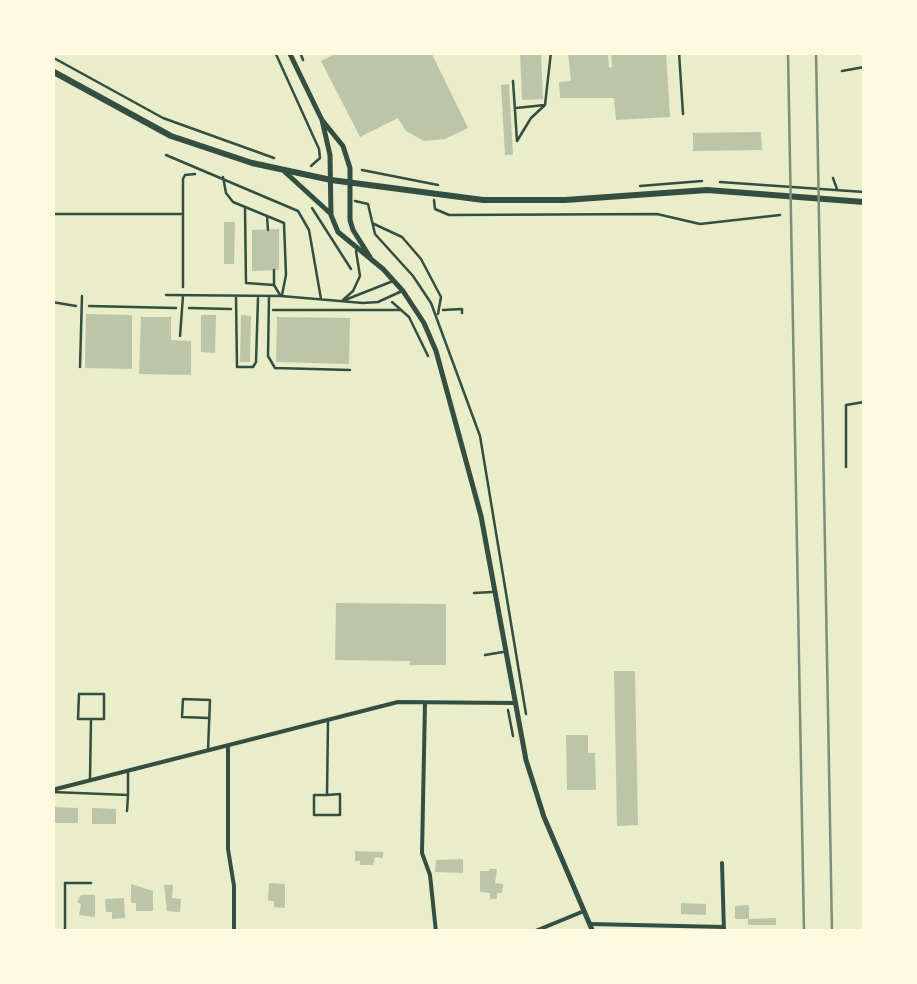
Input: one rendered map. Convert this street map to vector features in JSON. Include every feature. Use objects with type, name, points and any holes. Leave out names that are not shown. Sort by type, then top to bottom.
[{"type":"main road","points":[[52,70],[171,136],[285,172],[331,180],[437,189],[483,200],[536,201],[707,190],[864,202]]},
{"type":"street","points":[[294,53],[322,120],[330,155],[331,214],[338,232],[403,291],[424,323],[443,372],[481,516],[526,760],[544,817],[592,928],[724,929],[722,863]]},
{"type":"street","points":[[322,120],[343,146],[353,230],[372,260]]},
{"type":"street","points":[[285,172],[331,214]]},
{"type":"street","points":[[52,791],[398,702],[514,703]]},
{"type":"street","points":[[424,703],[422,853],[432,886],[436,932]]},
{"type":"street","points":[[228,746],[228,849],[234,886],[234,931]]},
{"type":"street","points":[[532,932],[584,910]]},
{"type":"street","points":[[132,932],[254,932]]},
{"type":"lane","points":[[513,81],[516,141],[545,105],[551,52]]},
{"type":"lane","points":[[679,52],[683,114]]},
{"type":"lane","points":[[516,108],[545,105]]},
{"type":"lane","points":[[166,154],[298,211],[308,230],[321,300]]},
{"type":"lane","points":[[223,178],[233,202],[284,222],[286,275],[281,296]]},
{"type":"lane","points":[[245,208],[246,283],[274,285]]},
{"type":"lane","points":[[267,215],[268,230]]},
{"type":"lane","points":[[341,301],[353,291],[360,276],[356,250]]},
{"type":"lane","points":[[274,270],[274,285],[281,296]]},
{"type":"lane","points":[[341,301],[394,280]]},
{"type":"lane","points":[[166,295],[281,296],[363,303],[403,291]]},
{"type":"lane","points":[[180,336],[183,295]]},
{"type":"lane","points":[[80,368],[82,296]]},
{"type":"lane","points":[[236,296],[237,367],[253,367],[258,296]]},
{"type":"lane","points":[[269,296],[268,356],[275,368],[350,370]]},
{"type":"lane","points":[[846,467],[846,405],[864,402]]},
{"type":"lane","points":[[474,593],[495,592]]},
{"type":"lane","points":[[485,655],[505,652]]},
{"type":"lane","points":[[79,694],[104,694],[104,720],[91,719],[78,719],[79,694]]},
{"type":"lane","points":[[208,751],[210,700],[183,699],[182,717],[209,718]]},
{"type":"lane","points":[[90,781],[91,719]]},
{"type":"lane","points":[[327,794],[328,720]]},
{"type":"lane","points":[[127,811],[128,771]]},
{"type":"lane","points":[[52,791],[128,795]]},
{"type":"lane","points":[[314,794],[327,794],[340,794],[340,815],[314,815],[314,794]]},
{"type":"path","points":[[275,52],[316,140],[320,158],[310,166]]},
{"type":"path","points":[[294,53],[303,60]]},
{"type":"path","points":[[52,58],[163,118],[281,160]]},
{"type":"path","points":[[842,71],[864,67]]},
{"type":"path","points":[[362,170],[437,189],[435,209],[449,214],[658,214],[700,224],[780,216]]},
{"type":"path","points":[[183,295],[182,179],[190,174],[204,175]]},
{"type":"path","points":[[834,178],[838,190]]},
{"type":"path","points":[[635,186],[700,181],[864,192]]},
{"type":"path","points":[[314,197],[311,205],[321,224],[360,276]]},
{"type":"path","points":[[363,202],[368,204],[370,223],[383,245],[408,271],[438,315],[485,455],[527,721]]},
{"type":"path","points":[[52,214],[182,214]]},
{"type":"path","points":[[370,223],[391,231],[410,245],[442,297],[438,315]]},
{"type":"path","points":[[403,291],[408,271]]},
{"type":"path","points":[[388,298],[402,309],[429,358]]},
{"type":"path","points":[[52,302],[236,309]]},
{"type":"path","points":[[268,310],[394,313],[402,309]]},
{"type":"path","points":[[442,310],[462,313]]},
{"type":"path","points":[[66,932],[65,883],[91,883]]},
{"type":"building","points":[[339,52],[431,52],[468,128],[445,139],[424,141],[406,131],[398,118],[360,137],[321,61]]},
{"type":"building","points":[[520,52],[541,52],[543,99],[522,100]]},
{"type":"building","points":[[568,52],[608,52],[609,68],[611,52],[666,52],[670,117],[616,120],[614,98],[560,98],[559,82],[571,81]]},
{"type":"building","points":[[509,84],[513,155],[505,155],[501,85]]},
{"type":"building","points":[[761,132],[762,150],[693,151],[693,133]]},
{"type":"building","points":[[224,222],[235,222],[234,264],[224,264]]},
{"type":"building","points":[[279,229],[279,270],[252,271],[252,230]]},
{"type":"building","points":[[86,314],[132,315],[132,369],[85,368]]},
{"type":"building","points":[[201,315],[216,315],[215,353],[201,352]]},
{"type":"building","points":[[241,315],[251,316],[250,362],[240,362]]},
{"type":"building","points":[[141,317],[171,317],[171,340],[191,341],[191,375],[139,374]]},
{"type":"building","points":[[277,317],[350,318],[349,364],[276,362]]},
{"type":"building","points":[[336,603],[446,604],[446,665],[335,660]]},
{"type":"building","points":[[614,671],[635,671],[638,825],[617,826]]},
{"type":"building","points":[[566,735],[588,735],[588,753],[595,753],[596,790],[567,790]]},
{"type":"building","points":[[54,807],[78,808],[78,823],[54,823]]},
{"type":"building","points":[[92,808],[116,809],[116,824],[92,824]]},
{"type":"building","points":[[355,851],[383,852],[383,858],[375,857],[373,865],[360,865],[360,861],[355,861]]},
{"type":"building","points":[[463,859],[463,873],[435,872],[436,860]]},
{"type":"building","points":[[497,869],[495,883],[503,884],[497,899],[480,892],[480,871]]},
{"type":"building","points":[[269,883],[285,884],[285,908],[274,907],[274,901],[268,901]]},
{"type":"building","points":[[131,884],[153,891],[153,911],[136,911],[136,903],[131,903]]},
{"type":"building","points":[[164,885],[173,885],[172,898],[181,899],[180,912],[167,911]]},
{"type":"building","points":[[81,895],[95,895],[95,917],[79,915],[81,904],[77,902]]},
{"type":"building","points":[[124,898],[125,918],[112,919],[112,912],[106,912],[105,899]]},
{"type":"building","points":[[681,903],[706,904],[706,915],[681,914]]},
{"type":"building","points":[[749,905],[749,919],[776,918],[776,925],[748,925],[748,919],[735,919],[735,906]]},
{"type":"railway","points":[[788,52],[804,932]]},
{"type":"railway","points":[[816,52],[832,932]]}]
